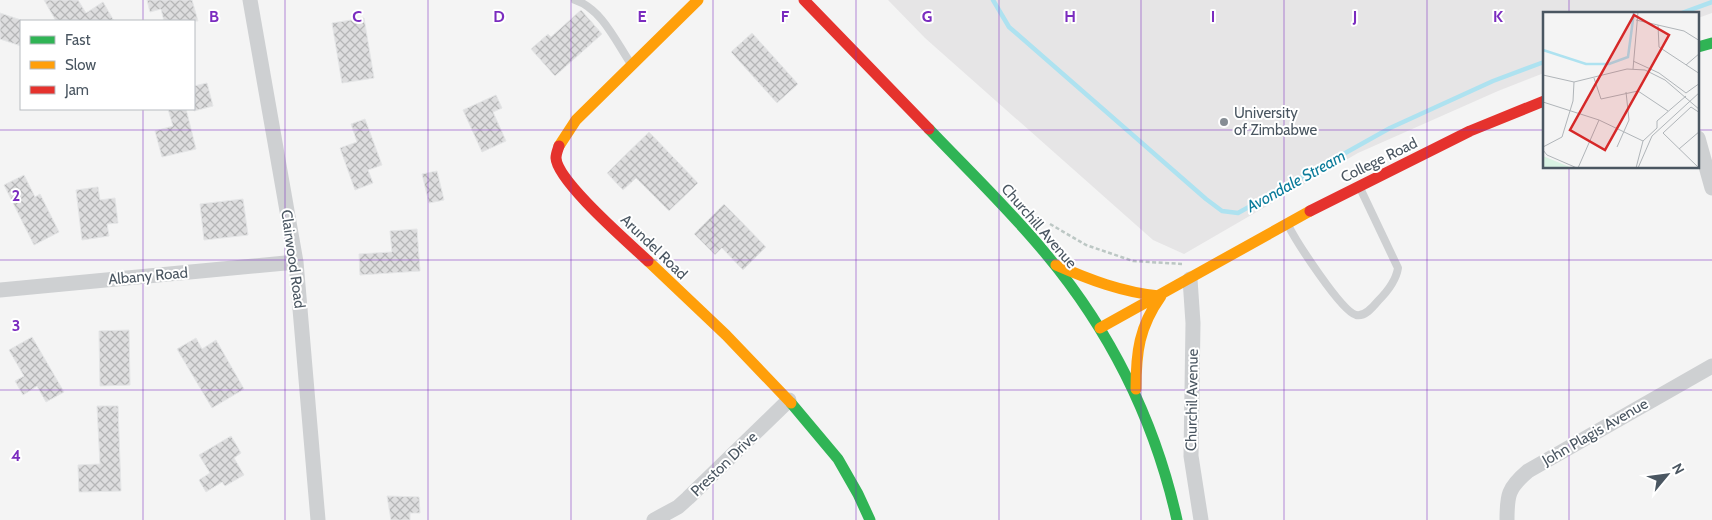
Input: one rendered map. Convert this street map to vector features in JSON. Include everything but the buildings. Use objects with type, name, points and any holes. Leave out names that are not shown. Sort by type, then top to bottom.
[{"type":"street","name":"Clairwood Road","points":[[250,0],[296,262],[318,520]]},
{"type":"street","name":"Arundel Road","points":[[698,0],[670,30],[576,120],[559,144],[556,158],[561,171],[587,204],[726,336],[789,400],[838,459],[870,520]]},
{"type":"street","name":"Churchill Avenue","points":[[804,0],[940,140],[1056,265],[1100,328],[1124,369],[1153,434],[1164,467],[1177,520]]},
{"type":"street","name":"College Road","points":[[1100,328],[1360,186],[1470,132],[1543,100]]},
{"type":"street","points":[[1700,145],[1712,188]]},
{"type":"street","name":"Albany Road","points":[[0,290],[296,262]]},
{"type":"street","points":[[1056,265],[1106,287],[1140,294],[1161,295]]},
{"type":"street","name":"Churchil Avenue","points":[[1190,279],[1192,323],[1191,456],[1201,520]]},
{"type":"street","points":[[1136,396],[1136,352],[1139,335],[1149,312],[1161,295]]},
{"type":"street","name":"John Plagis Avenue","points":[[1507,520],[1507,506],[1511,488],[1514,482],[1528,471],[1712,366]]},
{"type":"street","name":"Preston Drive","points":[[654,520],[678,507],[789,400]]},
{"type":"lane","points":[[575,0],[589,8],[600,18],[632,66]]},
{"type":"lane","points":[[1288,224],[1302,249],[1342,303],[1353,313],[1358,315],[1365,314],[1383,296],[1397,274],[1398,268],[1360,186]]},
{"type":"path","points":[[1050,224],[1086,245],[1133,261],[1186,264]]},
{"type":"shaded area","name":"University of Zimbabwe","points":[[888,0],[1712,0],[1712,13],[1700,17],[1700,12],[1543,12],[1543,73],[1498,91],[1358,153],[1184,254],[1153,240],[925,38]]},
{"type":"waterway","name":"Avondale Stream","points":[[993,0],[1009,27],[1206,199],[1222,211],[1238,213],[1390,128],[1493,81],[1543,62]]},
{"type":"waterway","name":"Avondale Stream","points":[[1684,12],[1712,2]]},
{"type":"traffic: fast","points":[[1700,46],[1712,43]]},
{"type":"traffic: fast","points":[[929,129],[1046,254],[1091,315],[1128,379],[1143,413],[1168,483],[1177,520]]},
{"type":"traffic: fast","points":[[791,403],[838,459],[870,520]]},
{"type":"traffic: slow","points":[[559,146],[576,120],[698,0]]},
{"type":"traffic: slow","points":[[1100,328],[1310,211]]},
{"type":"traffic: slow","points":[[648,261],[726,335],[791,403]]},
{"type":"traffic: slow","points":[[1056,265],[1106,285],[1132,292],[1159,296]]},
{"type":"traffic: slow","points":[[1136,389],[1140,340],[1148,318],[1161,296]]},
{"type":"traffic: jam","points":[[804,0],[929,129]]},
{"type":"traffic: jam","points":[[1310,211],[1470,131],[1543,101]]},
{"type":"traffic: jam","points":[[559,146],[556,158],[559,168],[568,181],[595,211],[648,261]]},
{"type":"place","name":"University of Zimbabwe","points":[[1224,122]]}]
